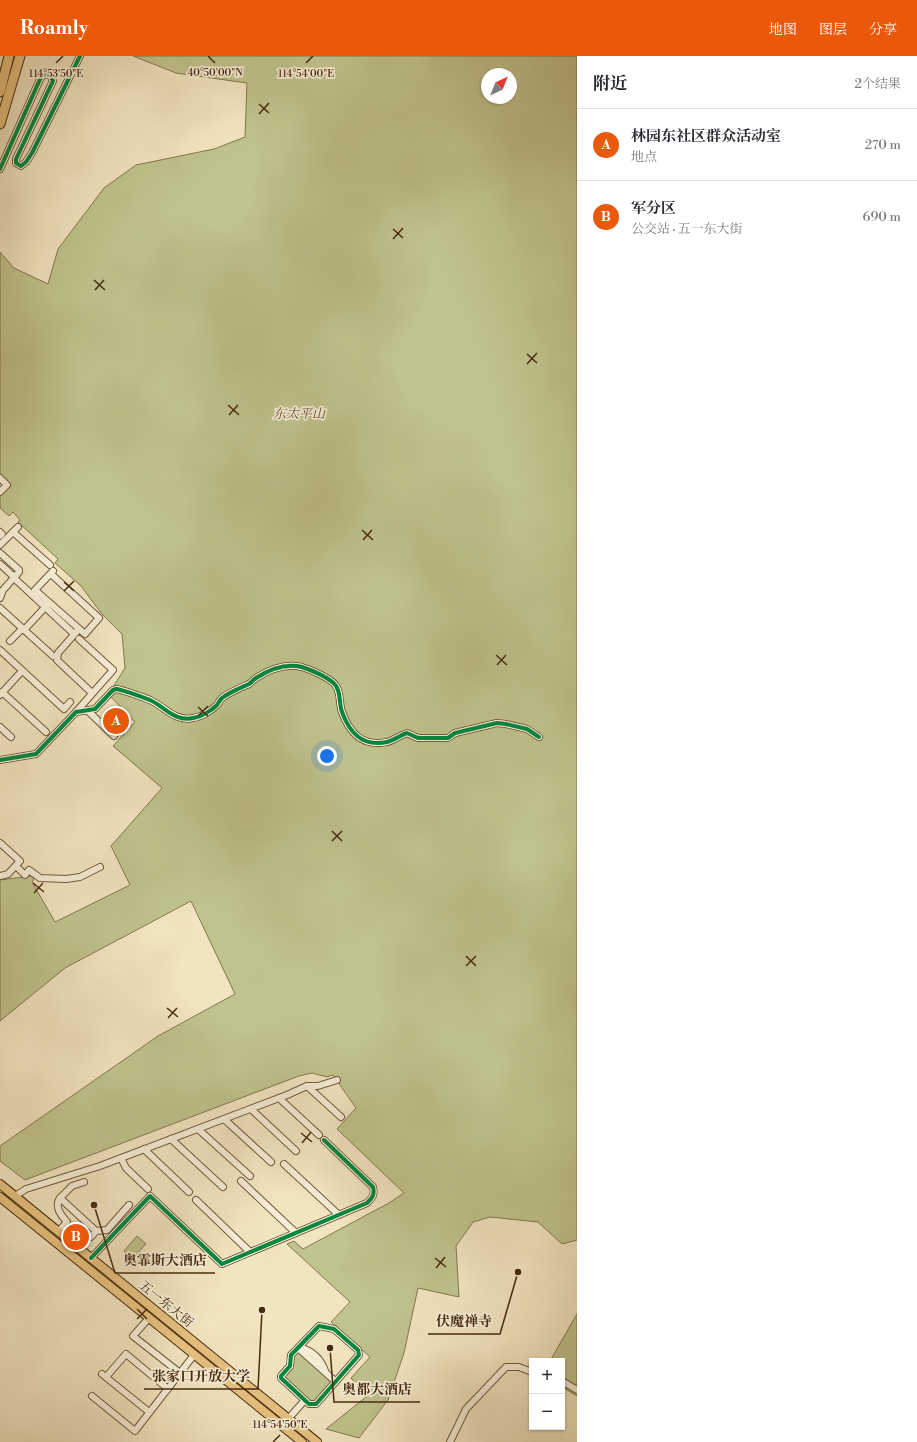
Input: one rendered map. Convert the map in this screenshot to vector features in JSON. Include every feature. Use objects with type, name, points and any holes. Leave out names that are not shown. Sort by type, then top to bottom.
[{"type":"highway","points":[[0,92],[9,56]]},
{"type":"highway","points":[[0,124],[20,56]]},
{"type":"main road","name":"五一东大街","points":[[0,1184],[317,1442]]},
{"type":"main road","points":[[9,1204],[15,1196]]},
{"type":"main road","name":"五一东大街","points":[[0,1197],[300,1440]]},
{"type":"main road","points":[[117,1292],[123,1284]]},
{"type":"main road","points":[[300,1440],[303,1430]]},
{"type":"street","points":[[0,169],[41,77],[45,74],[50,75],[53,81],[16,159],[16,163],[21,166],[32,154],[80,56]]},
{"type":"street","points":[[0,478],[7,485],[0,492]]},
{"type":"street","points":[[0,545],[15,529],[51,570],[99,618],[84,634],[45,605],[35,590],[51,570]]},
{"type":"street","points":[[0,532],[2,534],[0,536]]},
{"type":"street","points":[[0,553],[19,570],[18,574],[13,576],[3,590],[0,599],[2,610],[53,656]]},
{"type":"street","points":[[0,564],[72,632]]},
{"type":"street","points":[[10,641],[45,605]]},
{"type":"street","points":[[79,629],[58,653],[57,660],[92,693]]},
{"type":"street","points":[[0,760],[36,754],[113,670],[79,639]]},
{"type":"street","points":[[0,650],[64,709],[70,702]]},
{"type":"street","points":[[76,712],[95,709],[113,690],[116,689],[151,701],[180,719],[196,718],[209,711],[226,695],[250,683],[255,678],[275,668],[288,665],[302,667],[330,680],[336,686],[342,712],[348,725],[358,737],[368,743],[389,742],[396,736],[407,733],[418,738],[448,738],[455,733],[497,724],[506,724],[527,729],[539,737]]},
{"type":"street","points":[[22,671],[1,694],[46,732]]},
{"type":"street","points":[[87,710],[114,736]]},
{"type":"street","points":[[0,727],[11,737]]},
{"type":"street","points":[[0,843],[20,861],[8,874],[0,876]]},
{"type":"street","points":[[16,866],[25,875],[30,870],[40,878],[59,879],[80,877],[100,867]]},
{"type":"street","points":[[15,1196],[26,1189],[100,1166],[280,1098],[306,1086],[318,1086],[337,1080]]},
{"type":"street","points":[[306,1086],[341,1117]]},
{"type":"street","points":[[280,1098],[319,1135]]},
{"type":"street","points":[[251,1109],[296,1151]]},
{"type":"street","points":[[224,1119],[271,1162]]},
{"type":"street","points":[[198,1129],[250,1176]]},
{"type":"street","points":[[171,1139],[223,1187]]},
{"type":"street","points":[[91,1258],[150,1196],[222,1264],[367,1203],[373,1197],[373,1187],[324,1140]]},
{"type":"street","points":[[144,1149],[189,1192]]},
{"type":"street","points":[[121,1158],[126,1168],[148,1189]]},
{"type":"street","points":[[284,1164],[339,1215]]},
{"type":"street","points":[[241,1181],[296,1233]]},
{"type":"street","points":[[58,1232],[67,1222],[57,1204],[60,1198],[72,1186],[84,1182]]},
{"type":"street","points":[[60,1198],[96,1231]]},
{"type":"street","points":[[196,1200],[250,1252]]},
{"type":"street","points":[[66,1238],[75,1229],[87,1237],[96,1231],[107,1230],[129,1205]]},
{"type":"street","points":[[149,1318],[133,1336],[180,1374]]},
{"type":"street","points":[[319,1326],[334,1328],[358,1350],[359,1355],[335,1381],[316,1404],[309,1404],[281,1378],[290,1366],[291,1355],[319,1326]]},
{"type":"street","points":[[299,1347],[310,1350],[322,1363],[326,1373],[335,1381]]},
{"type":"street","points":[[149,1412],[104,1376],[126,1354],[168,1389]]},
{"type":"street","points":[[92,1396],[135,1431],[194,1355]]},
{"type":"street","points":[[450,1442],[466,1409],[506,1367],[519,1367],[529,1371]]},
{"type":"street","points":[[565,1383],[577,1390]]},
{"type":"street","points":[[288,1419],[305,1400]]},
{"type":"green space","name":"东太平山","points":[[133,56],[577,56],[577,1240],[562,1244],[538,1222],[490,1217],[473,1222],[456,1246],[459,1297],[418,1288],[404,1353],[388,1400],[359,1438],[326,1429],[366,1397],[351,1378],[370,1357],[331,1322],[350,1302],[287,1244],[294,1241],[303,1249],[389,1203],[404,1193],[337,1129],[356,1108],[333,1075],[327,1077],[312,1073],[299,1076],[25,1180],[0,1161],[0,1146],[158,1036],[235,994],[191,901],[65,968],[0,1021],[0,880],[31,876],[34,879],[32,882],[55,922],[130,885],[111,846],[162,788],[113,746],[135,722],[111,697],[113,687],[125,668],[122,634],[101,613],[81,586],[55,563],[58,559],[18,522],[20,520],[13,512],[9,516],[0,508],[0,496],[10,485],[0,475],[0,252],[14,268],[48,284],[58,249],[104,188],[136,165],[214,149],[245,137],[247,83],[176,73]]},
{"type":"green space","points":[[137,1236],[146,1244],[132,1259],[124,1251]]},
{"type":"green space","points":[[577,1314],[577,1396],[565,1389],[565,1358],[552,1358]]},
{"type":"green space","points":[[299,1351],[332,1382],[315,1401],[310,1401],[283,1376],[293,1357]]},
{"type":"cycle path","points":[[0,169],[41,77],[45,74],[50,75],[53,81],[16,159],[16,163],[21,166],[26,162],[32,153],[80,56]]},
{"type":"cycle path","points":[[0,760],[36,754],[76,712],[95,709],[113,690],[116,689],[150,700],[175,716],[187,719],[199,716],[209,711],[217,705],[222,698],[249,684],[261,675],[284,666],[302,667],[325,677],[333,683],[338,689],[340,706],[349,727],[358,737],[371,743],[387,742],[407,733],[418,738],[448,738],[455,733],[497,723],[527,729],[539,737]]},
{"type":"cycle path","points":[[91,1258],[150,1196],[222,1264],[367,1203],[373,1196],[373,1187],[324,1140]]},
{"type":"cycle path","points":[[319,1326],[334,1329],[358,1350],[359,1355],[316,1404],[309,1404],[281,1378],[281,1376],[290,1366],[291,1355],[319,1326]]},
{"type":"place","name":"林园东社区群众活动室","points":[[116,721]]},
{"type":"place","name":"奥霏斯大酒店","points":[[94,1205]]},
{"type":"place","name":"军分区","points":[[76,1237]]},
{"type":"place","name":"伏魔禅寺","points":[[518,1272]]},
{"type":"place","name":"张家口开放大学","points":[[262,1310]]},
{"type":"place","name":"奥都大酒店","points":[[330,1348]]}]
